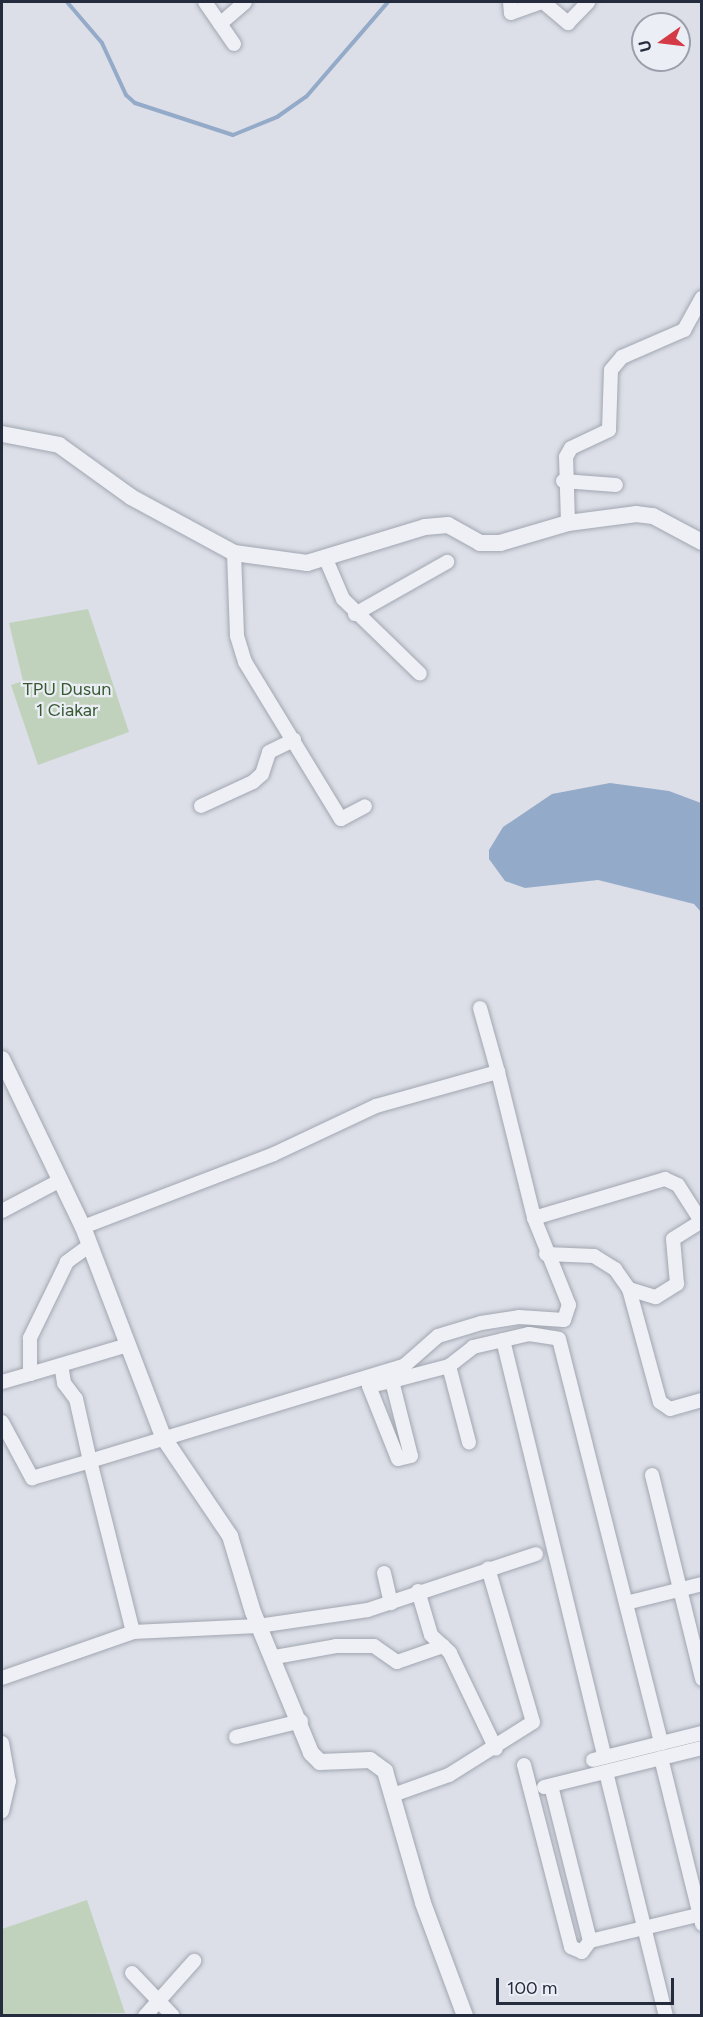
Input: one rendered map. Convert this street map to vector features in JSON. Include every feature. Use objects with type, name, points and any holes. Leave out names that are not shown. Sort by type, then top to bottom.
[{"type":"street","points":[[205,2],[234,44]]},
{"type":"street","points":[[220,24],[245,2]]},
{"type":"street","points":[[510,2],[511,13],[542,2],[568,23],[588,2]]},
{"type":"street","points":[[568,523],[563,481],[571,448],[611,426],[608,385],[615,363],[684,330],[702,298]]},
{"type":"street","points":[[2,434],[66,448],[131,497],[234,553],[307,563],[442,525],[488,543],[568,523],[645,514],[702,542]]},
{"type":"street","points":[[563,481],[616,484]]},
{"type":"street","points":[[234,553],[240,649],[341,819],[365,806]]},
{"type":"street","points":[[325,557],[355,614],[420,674]]},
{"type":"street","points":[[355,614],[447,562]]},
{"type":"street","points":[[201,806],[253,782],[262,774],[269,752],[294,740]]},
{"type":"street","points":[[2,1422],[32,1478],[405,1365],[438,1336],[481,1323],[519,1317],[564,1320],[569,1305],[546,1254],[534,1218],[480,1008]]},
{"type":"street","points":[[2,1062],[90,1245],[163,1437],[230,1536],[258,1626],[275,1657],[316,1760],[376,1763],[393,1796],[423,1904],[465,2016]]},
{"type":"street","points":[[82,1227],[274,1154],[376,1106],[498,1072]]},
{"type":"street","points":[[534,1218],[665,1179],[678,1185],[701,1221],[673,1239],[678,1275],[673,1289],[656,1297],[629,1289]]},
{"type":"street","points":[[2,1211],[59,1181]]},
{"type":"street","points":[[30,1374],[30,1338],[67,1262],[90,1245]]},
{"type":"street","points":[[546,1254],[605,1261],[629,1289],[660,1402],[670,1409],[702,1400]]},
{"type":"street","points":[[392,1381],[411,1456],[398,1459],[369,1386],[449,1366],[473,1347],[529,1334],[559,1339],[661,1743]]},
{"type":"street","points":[[503,1340],[599,1758],[702,1733]]},
{"type":"street","points":[[2,1382],[128,1345]]},
{"type":"street","points":[[61,1365],[64,1383],[76,1399],[134,1632]]},
{"type":"street","points":[[449,1366],[470,1442]]},
{"type":"street","points":[[651,1475],[702,1679]]},
{"type":"street","points":[[2,1678],[134,1632],[258,1626],[391,1603],[418,1591],[536,1554]]},
{"type":"street","points":[[393,1796],[443,1778],[496,1749],[533,1718],[488,1568]]},
{"type":"street","points":[[384,1573],[391,1603]]},
{"type":"street","points":[[626,1603],[702,1584]]},
{"type":"street","points":[[418,1591],[431,1635],[443,1646],[496,1749]]},
{"type":"street","points":[[275,1657],[336,1646],[374,1646],[398,1662],[443,1646]]},
{"type":"street","points":[[236,1737],[301,1721]]},
{"type":"street","points":[[2,1743],[5,1762],[2,1811]]},
{"type":"street","points":[[530,1791],[702,1748]]},
{"type":"street","points":[[524,1765],[571,1947],[582,1952],[590,1941],[701,1917],[661,1758]]},
{"type":"street","points":[[606,1772],[666,2016]]},
{"type":"street","points":[[551,1786],[590,1941]]},
{"type":"street","points":[[145,2016],[157,1999],[194,1961]]},
{"type":"street","points":[[132,1973],[173,2016]]},
{"type":"green space","name":"TPU Dusun 1 Ciakar","points":[[88,609],[129,732],[38,765],[11,685],[23,681],[9,623]]},
{"type":"green space","points":[[87,1900],[125,2013],[2,2015],[2,1929]]},
{"type":"water","points":[[610,783],[669,791],[701,803],[701,912],[694,904],[598,880],[525,888],[505,881],[489,859],[489,850],[503,827],[552,794]]},
{"type":"waterway","points":[[67,2],[102,43],[126,95],[135,103],[233,135],[277,117],[306,97],[388,2]]}]
